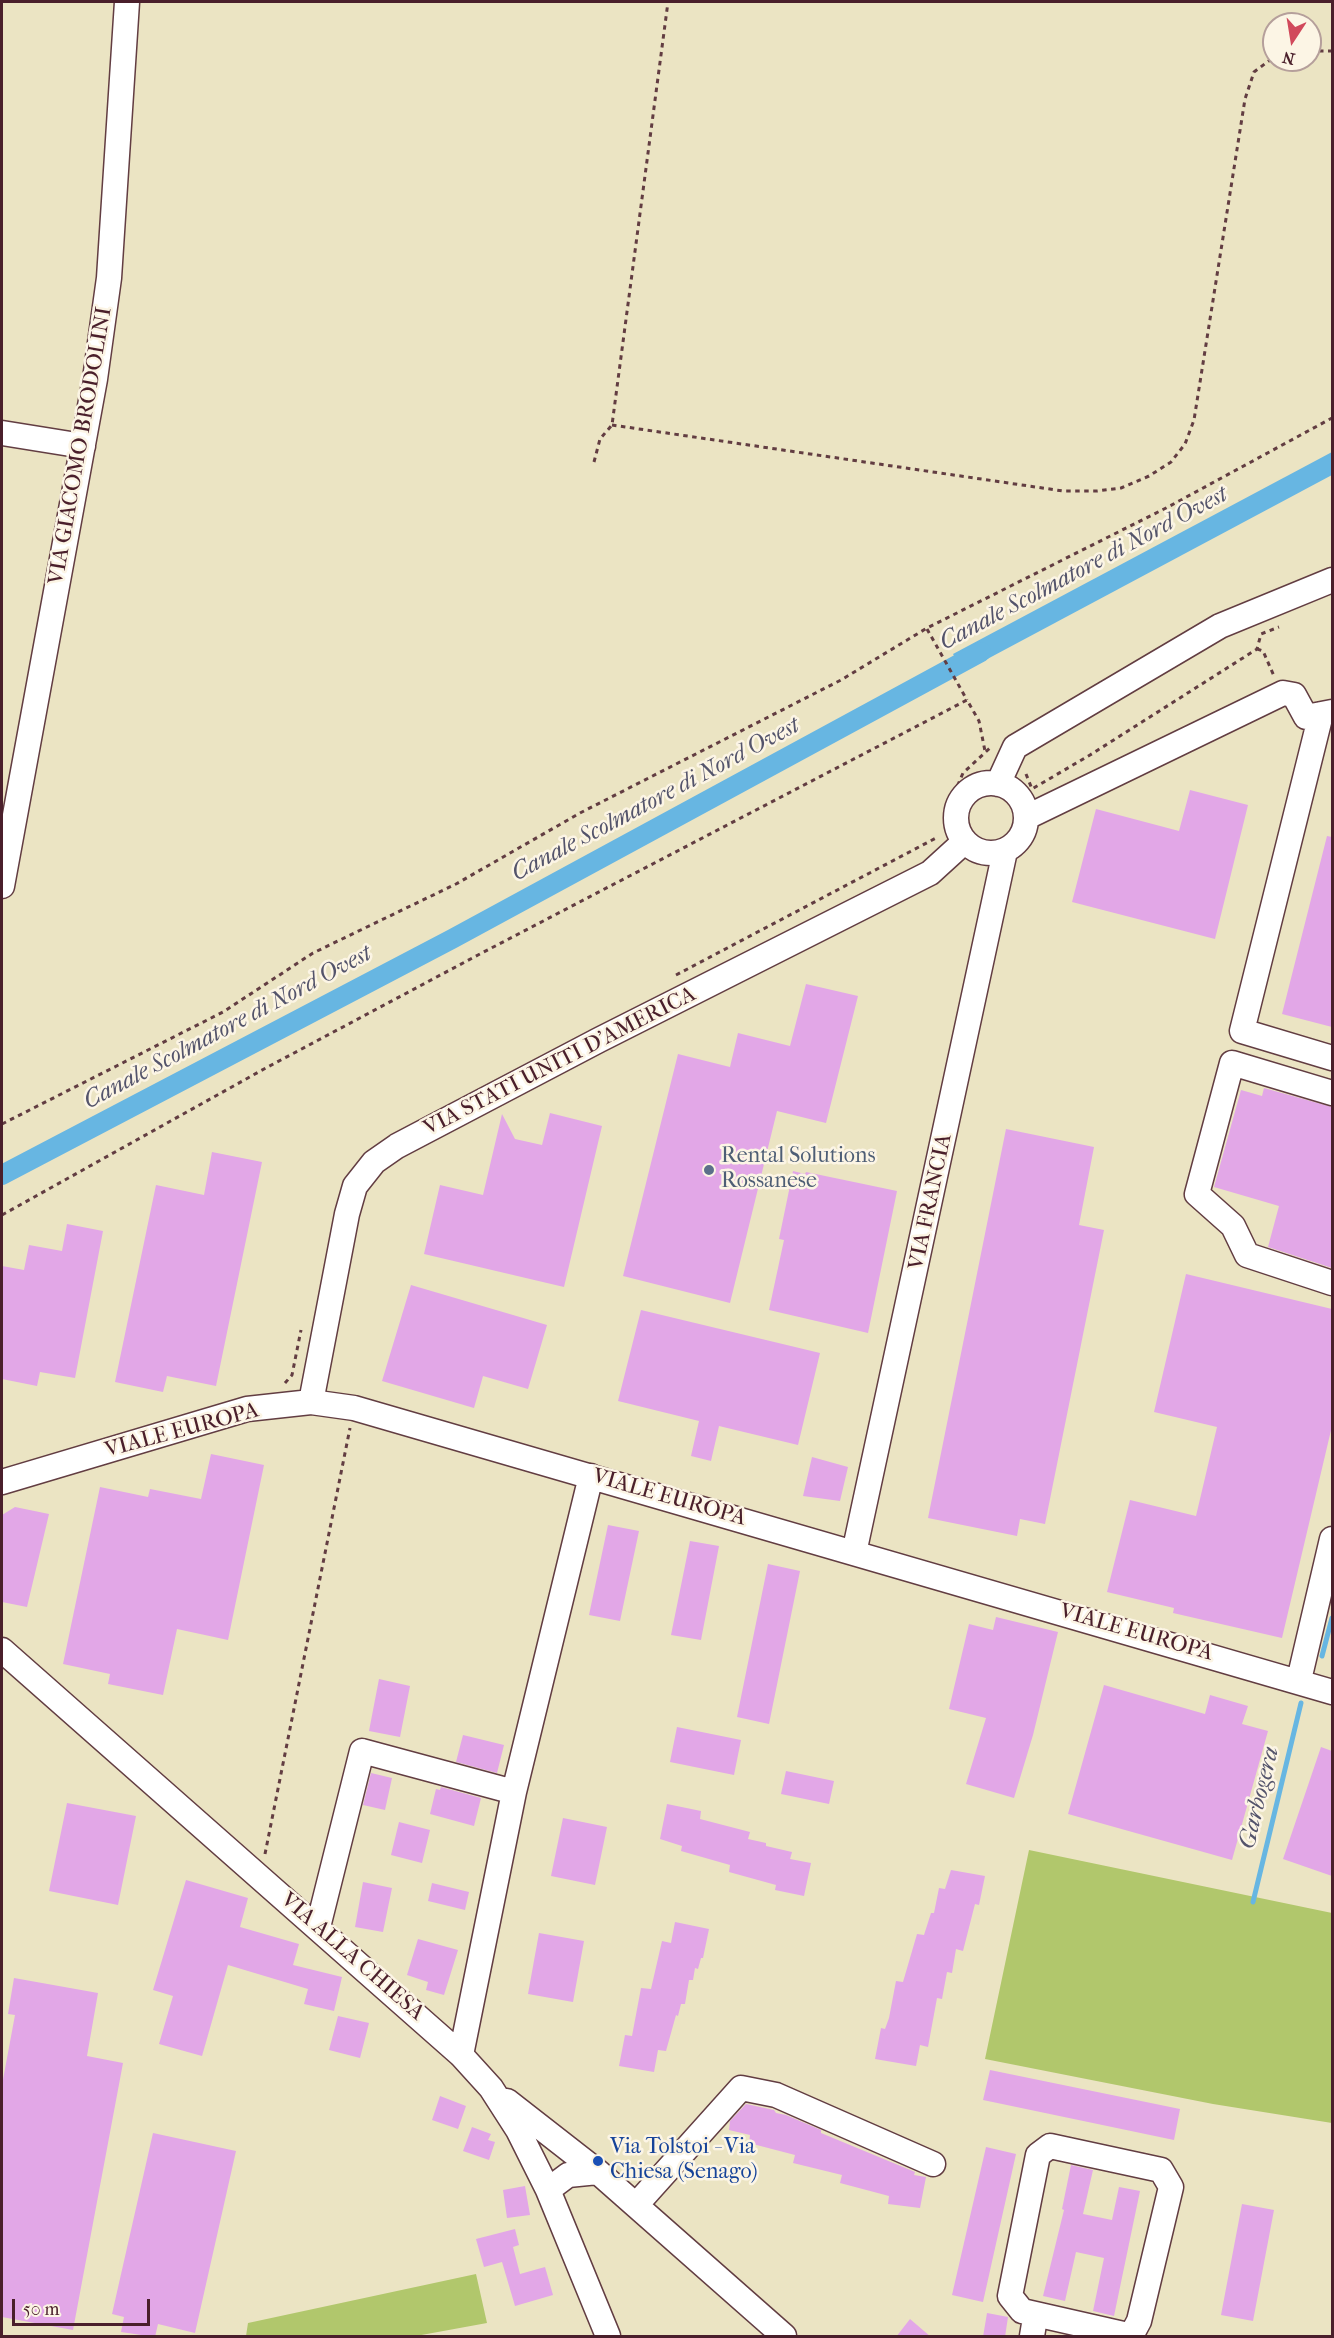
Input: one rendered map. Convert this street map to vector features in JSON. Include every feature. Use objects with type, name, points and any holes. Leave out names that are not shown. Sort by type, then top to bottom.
[{"type":"street","name":"VIA GIACOMO BRODOLINI","points":[[2,886],[7,826],[83,446],[109,278],[127,2]]},
{"type":"street","points":[[2,433],[83,446]]},
{"type":"street","points":[[998,784],[1015,747],[1220,626],[1332,580]]},
{"type":"street","points":[[1027,817],[1286,694],[1306,717],[1327,713],[1242,1031],[1332,1058]]},
{"type":"street","points":[[998,784],[1018,795],[1027,817],[1021,837],[1005,851],[983,853],[964,842],[956,822],[960,801],[976,786],[998,784]]},
{"type":"street","name":"VIA STATI UNITI D'AMERICA","points":[[311,1402],[347,1214],[355,1186],[374,1162],[397,1146],[599,1040],[930,873],[964,842]]},
{"type":"street","name":"VIA FRANCIA","points":[[854,1552],[1005,851]]},
{"type":"street","points":[[1332,1093],[1232,1063],[1197,1194],[1233,1226],[1247,1255],[1332,1283]]},
{"type":"street","name":"VIALE EUROPA","points":[[2,1482],[247,1409],[311,1402],[354,1408],[1299,1680],[1332,1692]]},
{"type":"street","points":[[461,2055],[514,1792],[591,1476]]},
{"type":"street","points":[[1299,1680],[1332,1539]]},
{"type":"street","name":"VIA ALLA CHIESA","points":[[2,1650],[461,2055],[491,2088],[518,2130],[548,2190],[608,2337]]},
{"type":"street","points":[[318,1927],[362,1751],[514,1792]]},
{"type":"street","points":[[491,2088],[598,2172],[784,2337]]},
{"type":"street","points":[[636,2205],[741,2088],[776,2095],[933,2164]]},
{"type":"street","points":[[1050,2146],[1161,2170],[1171,2187],[1139,2321],[1131,2336],[1022,2311],[1010,2296],[1038,2155],[1050,2146]]},
{"type":"street","points":[[548,2190],[568,2175],[598,2172]]},
{"type":"path","points":[[594,462],[600,439],[612,425],[668,2]]},
{"type":"path","points":[[612,425],[1063,491],[1109,489],[1149,476],[1171,462],[1185,444],[1194,420],[1245,99],[1254,72],[1262,66]]},
{"type":"path","points":[[2,1124],[223,1012],[313,953],[456,884],[580,813],[841,680],[927,628],[1168,507],[1332,417]]},
{"type":"path","points":[[927,628],[979,720],[985,751]]},
{"type":"path","points":[[1257,649],[1263,651],[1286,694]]},
{"type":"path","points":[[2,1215],[447,971],[967,700]]},
{"type":"path","points":[[261,1877],[354,1408]]},
{"type":"green space","points":[[1029,1850],[1332,1913],[1332,2123],[1213,2104],[985,2059]]},
{"type":"green space","points":[[476,2274],[487,2323],[416,2336],[246,2336],[248,2323]]},
{"type":"water","points":[[1332,452],[1332,475],[963,672],[953,654]]},
{"type":"building","points":[[1190,790],[1248,805],[1215,939],[1072,902],[1096,809],[1179,831]]},
{"type":"building","points":[[1327,836],[1332,837],[1332,1027],[1282,1014]]},
{"type":"building","points":[[806,984],[858,996],[826,1123],[777,1111],[730,1303],[623,1276],[678,1054],[730,1067],[738,1033],[790,1046]]},
{"type":"building","points":[[1264,1088],[1332,1107],[1332,1268],[1268,1247],[1279,1206],[1214,1187],[1241,1090],[1262,1096]]},
{"type":"building","points":[[550,1113],[602,1126],[564,1287],[424,1254],[440,1185],[483,1195],[502,1114],[515,1139],[542,1145]]},
{"type":"building","points":[[1006,1129],[1094,1147],[1079,1225],[1104,1230],[1045,1524],[1020,1519],[1017,1536],[928,1518]]},
{"type":"building","points":[[212,1152],[262,1162],[216,1386],[167,1376],[163,1392],[115,1382],[156,1185],[204,1195]]},
{"type":"building","points":[[793,1171],[897,1191],[868,1333],[769,1310],[784,1240],[779,1239]]},
{"type":"building","points":[[67,1224],[103,1231],[75,1378],[40,1372],[37,1386],[2,1379],[2,1266],[24,1270],[29,1245],[62,1251]]},
{"type":"building","points":[[1186,1274],[1332,1309],[1332,1426],[1282,1638],[1173,1613],[1174,1608],[1107,1592],[1130,1500],[1196,1516],[1217,1427],[1154,1412]]},
{"type":"building","points":[[411,1285],[547,1325],[528,1389],[483,1376],[474,1408],[382,1381]]},
{"type":"building","points":[[641,1310],[820,1353],[798,1445],[719,1426],[711,1461],[691,1456],[699,1421],[618,1401]]},
{"type":"building","points":[[211,1454],[264,1465],[228,1640],[177,1629],[163,1695],[108,1684],[110,1674],[63,1664],[100,1487],[148,1497],[150,1489],[201,1499]]},
{"type":"building","points":[[812,1457],[848,1467],[840,1501],[803,1496]]},
{"type":"building","points":[[15,1507],[49,1514],[27,1607],[2,1602],[2,1515]]},
{"type":"building","points":[[608,1525],[639,1531],[620,1621],[589,1615]]},
{"type":"building","points":[[690,1541],[719,1546],[701,1640],[671,1635]]},
{"type":"building","points":[[768,1564],[800,1571],[769,1724],[737,1717]]},
{"type":"building","points":[[996,1617],[1058,1632],[1033,1735],[1014,1798],[966,1784],[986,1718],[949,1709],[969,1624],[993,1630]]},
{"type":"building","points":[[379,1679],[410,1686],[400,1737],[369,1731]]},
{"type":"building","points":[[1104,1685],[1205,1714],[1210,1695],[1248,1706],[1242,1724],[1268,1731],[1232,1860],[1068,1814]]},
{"type":"building","points":[[677,1727],[741,1740],[734,1775],[670,1762]]},
{"type":"building","points":[[463,1735],[504,1745],[497,1773],[456,1762]]},
{"type":"building","points":[[1321,1747],[1332,1751],[1332,1876],[1283,1859]]},
{"type":"building","points":[[786,1771],[834,1781],[829,1804],[781,1794]]},
{"type":"building","points":[[371,1773],[392,1778],[385,1810],[363,1805]]},
{"type":"building","points":[[441,1787],[481,1798],[474,1826],[430,1814],[436,1789],[440,1790]]},
{"type":"building","points":[[67,1803],[136,1816],[118,1905],[49,1891]]},
{"type":"building","points":[[667,1804],[701,1811],[700,1819],[750,1832],[748,1839],[792,1852],[790,1859],[811,1863],[804,1896],[775,1890],[776,1885],[729,1872],[730,1865],[681,1851],[682,1846],[660,1839]]},
{"type":"building","points":[[563,1818],[607,1827],[595,1885],[551,1876]]},
{"type":"building","points":[[399,1822],[430,1830],[422,1863],[391,1855]]},
{"type":"building","points":[[951,1870],[985,1876],[979,1905],[975,1904],[963,1951],[956,1949],[952,1973],[947,1972],[942,1999],[937,1998],[928,2047],[920,2045],[916,2066],[875,2059],[881,2028],[885,2029],[889,2018],[896,1981],[903,1982],[917,1934],[924,1935],[931,1913],[934,1913],[939,1888],[945,1889]]},
{"type":"building","points":[[186,1880],[248,1898],[240,1927],[299,1944],[293,1965],[342,1977],[334,2011],[304,2004],[308,1989],[228,1965],[202,2056],[159,2044],[173,1996],[153,1990]]},
{"type":"building","points":[[363,1882],[392,1888],[383,1932],[355,1927]]},
{"type":"building","points":[[432,1883],[469,1892],[465,1910],[428,1901]]},
{"type":"building","points":[[675,1922],[709,1929],[703,1958],[701,1958],[698,1969],[695,1968],[693,1980],[689,1980],[685,2004],[681,2004],[678,2016],[676,2015],[666,2051],[658,2050],[654,2072],[619,2066],[625,2035],[632,2036],[641,1988],[651,1989],[662,1941],[671,1943]]},
{"type":"building","points":[[539,1933],[584,1941],[573,2002],[528,1994]]},
{"type":"building","points":[[418,1939],[458,1950],[444,1995],[426,1990],[428,1982],[407,1975]]},
{"type":"building","points":[[14,1978],[98,1993],[87,2056],[123,2063],[73,2330],[2,2317],[2,2085],[15,2015],[8,2014]]},
{"type":"building","points":[[338,2016],[369,2023],[360,2058],[329,2050]]},
{"type":"building","points":[[990,2070],[1180,2109],[1174,2140],[983,2100]]},
{"type":"building","points":[[440,2096],[466,2106],[458,2129],[432,2120]]},
{"type":"building","points":[[746,2104],[774,2110],[776,2113],[821,2130],[821,2133],[915,2172],[914,2175],[926,2177],[920,2208],[888,2204],[889,2196],[840,2183],[842,2175],[793,2163],[795,2155],[749,2143],[750,2135],[729,2130],[730,2121]]},
{"type":"building","points":[[472,2127],[491,2134],[488,2140],[495,2142],[489,2160],[463,2151]]},
{"type":"building","points":[[153,2133],[236,2151],[195,2333],[158,2324],[155,2337],[121,2332],[124,2317],[112,2314]]},
{"type":"building","points":[[986,2147],[1016,2154],[983,2302],[952,2295]]},
{"type":"building","points":[[1071,2165],[1093,2170],[1083,2214],[1112,2220],[1119,2187],[1140,2191],[1114,2316],[1093,2311],[1104,2258],[1076,2252],[1065,2301],[1043,2296],[1064,2210],[1062,2209]]},
{"type":"building","points":[[525,2186],[530,2215],[507,2218],[503,2190]]},
{"type":"building","points":[[1242,2204],[1274,2210],[1253,2321],[1221,2315]]},
{"type":"building","points":[[515,2229],[519,2245],[513,2247],[520,2274],[545,2267],[553,2295],[515,2306],[502,2262],[484,2267],[476,2239]]},
{"type":"building","points":[[987,2313],[1008,2317],[1005,2337],[983,2337]]},
{"type":"building","points":[[910,2319],[931,2337],[896,2337]]},
{"type":"waterway","name":"Canale Scolmatore di Nord Ovest","points":[[2,1175],[452,939],[981,652]]},
{"type":"waterway","name":"Garbogera","points":[[1322,1656],[1332,1618]]},
{"type":"waterway","name":"Garbogera","points":[[1253,1902],[1301,1703]]},
{"type":"place","name":"Rental Solutions Rossanese","points":[[709,1170]]},
{"type":"place","name":"Via Tolstoi - Via Chiesa (Senago)","points":[[598,2161]]}]
